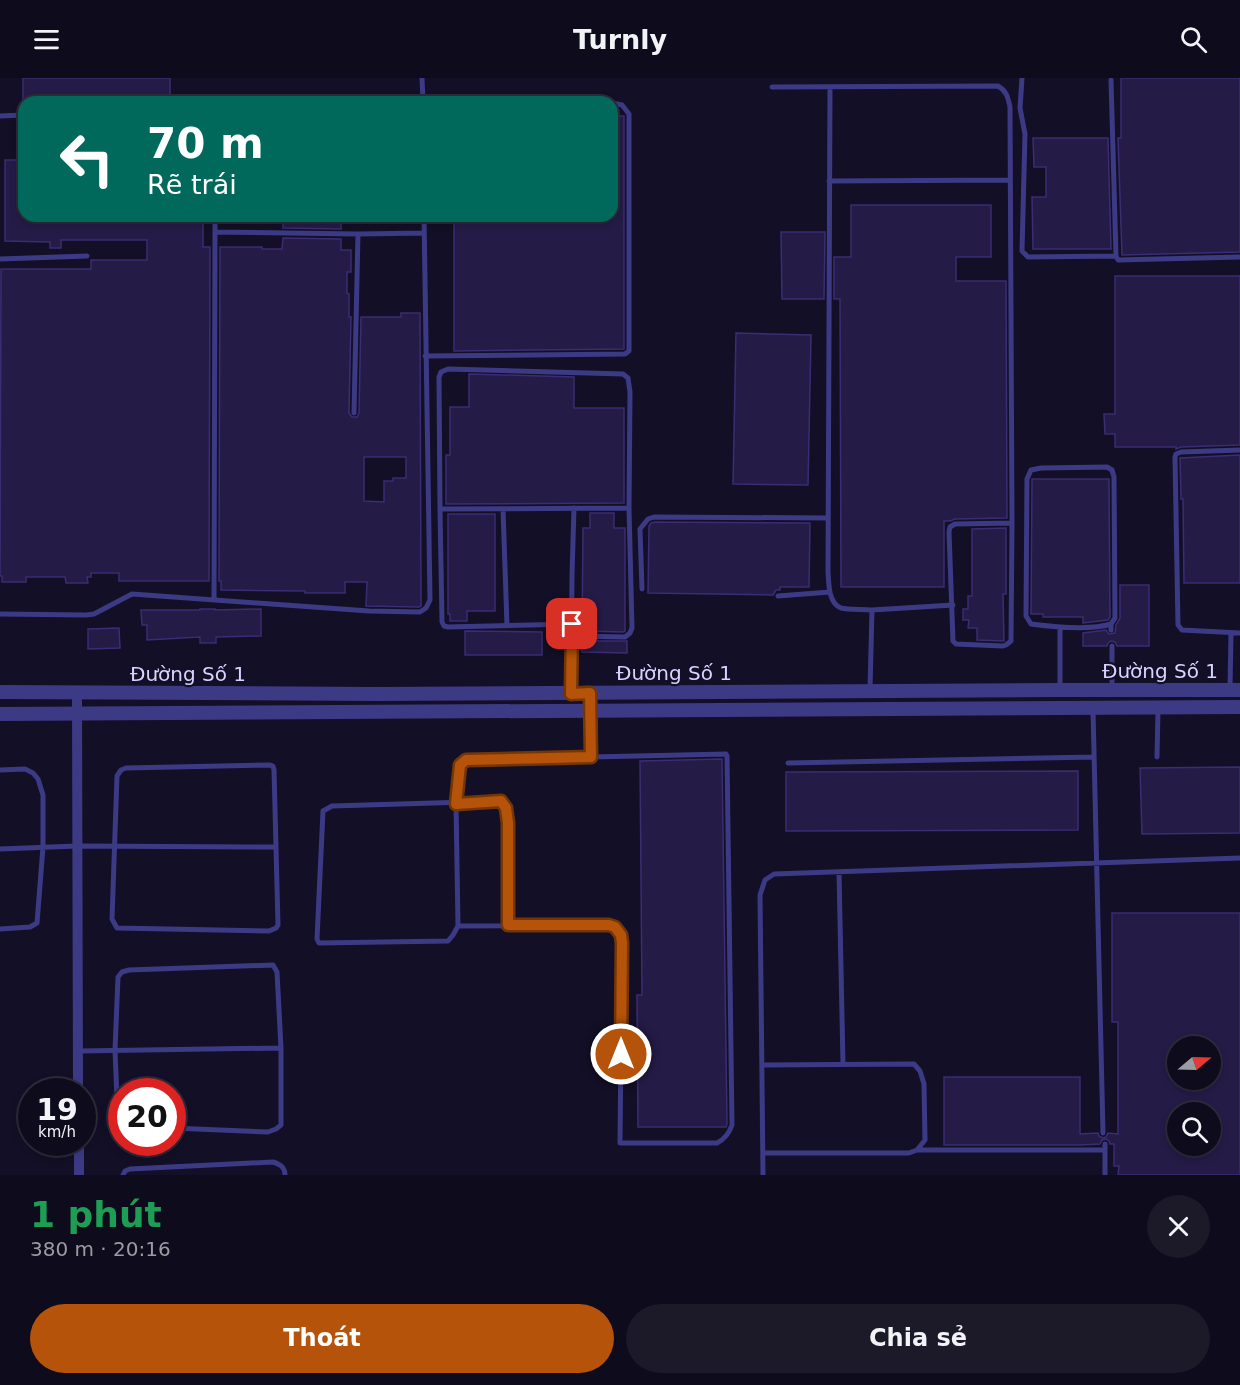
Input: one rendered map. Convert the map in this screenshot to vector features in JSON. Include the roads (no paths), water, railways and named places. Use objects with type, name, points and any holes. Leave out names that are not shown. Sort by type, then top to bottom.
[{"type":"street","name":"Đường Số 1","points":[[0,692],[571,694],[1235,690]]},
{"type":"street","points":[[77,693],[78,1078]]},
{"type":"street","name":"Đường Số 1","points":[[0,714],[1240,707]]},
{"type":"street","points":[[79,1156],[79,1175]]},
{"type":"lane","points":[[422,78],[423,96]]},
{"type":"lane","points":[[1022,78],[1020,108],[1025,134],[1022,251],[1028,257],[1116,256]]},
{"type":"lane","points":[[1111,80],[1116,256],[1118,260],[1240,257]]},
{"type":"lane","points":[[772,87],[998,86],[1004,89],[1010,107],[1012,523],[1011,641],[1003,646],[956,644],[953,641],[950,527],[954,524],[1012,523]]},
{"type":"lane","points":[[830,87],[828,518],[830,592],[835,603],[841,608],[872,610],[953,605]]},
{"type":"lane","points":[[425,356],[625,354],[629,351],[628,114],[622,105],[618,104]]},
{"type":"lane","points":[[0,116],[18,115]]},
{"type":"lane","points":[[829,181],[1010,180]]},
{"type":"lane","points":[[214,599],[215,222]]},
{"type":"lane","points":[[0,614],[94,614],[132,594],[369,611],[420,612],[426,608],[430,600],[423,222]]},
{"type":"lane","points":[[215,232],[358,234],[423,232]]},
{"type":"lane","points":[[354,413],[358,234]]},
{"type":"lane","points":[[0,259],[87,256]]},
{"type":"lane","points":[[572,624],[444,626],[442,622],[440,509],[439,377],[441,372],[448,369],[623,374],[628,378],[632,628],[625,637],[572,636]]},
{"type":"lane","points":[[1240,450],[1181,452],[1176,454],[1175,458],[1178,624],[1182,630],[1240,633]]},
{"type":"lane","points":[[1107,467],[1112,470],[1114,477],[1115,618],[1111,627],[1060,628],[1031,624],[1026,616],[1027,479],[1031,470],[1041,468],[1107,467]]},
{"type":"lane","points":[[571,694],[574,508]]},
{"type":"lane","points":[[440,509],[629,508]]},
{"type":"lane","points":[[504,509],[507,626]]},
{"type":"lane","points":[[642,588],[640,529],[644,523],[654,517],[828,518]]},
{"type":"lane","points":[[778,596],[830,592]]},
{"type":"lane","points":[[870,692],[872,610]]},
{"type":"lane","points":[[1060,628],[1060,690]]},
{"type":"lane","points":[[1231,633],[1235,690]]},
{"type":"lane","points":[[1112,646],[1113,690]]},
{"type":"lane","points":[[590,693],[591,757]]},
{"type":"lane","points":[[1157,757],[1158,708]]},
{"type":"lane","points":[[1093,709],[1103,1133]]},
{"type":"lane","points":[[458,926],[609,925],[615,927],[621,935],[622,943],[620,1143],[717,1143],[724,1139],[732,1125],[726,754],[466,760],[460,765],[456,804],[458,926],[448,941],[319,943],[317,939],[323,811],[332,806],[456,804],[501,801],[506,808],[508,823],[508,925]]},
{"type":"lane","points":[[788,763],[1094,757]]},
{"type":"lane","points":[[273,766],[278,925],[269,931],[117,928],[112,919],[114,846],[117,776],[121,770],[126,768],[273,766]]},
{"type":"lane","points":[[0,770],[25,770],[33,773],[38,779],[43,795],[43,847],[37,923],[30,927],[0,929]]},
{"type":"lane","points":[[0,849],[77,846],[275,847]]},
{"type":"lane","points":[[763,1175],[760,895],[765,880],[774,874],[1240,858]]},
{"type":"lane","points":[[839,872],[843,1064]]},
{"type":"lane","points":[[116,1078],[118,977],[122,972],[273,965],[277,972],[281,1048],[281,1125],[268,1132],[186,1129]]},
{"type":"lane","points":[[78,1051],[281,1048]]},
{"type":"lane","points":[[762,1065],[914,1064],[920,1071],[924,1084],[925,1140],[917,1150]]},
{"type":"lane","points":[[762,1153],[909,1153],[917,1150],[1105,1147],[1105,1175]]},
{"type":"lane","points":[[123,1175],[130,1169],[273,1162],[280,1165],[285,1175]]}]
